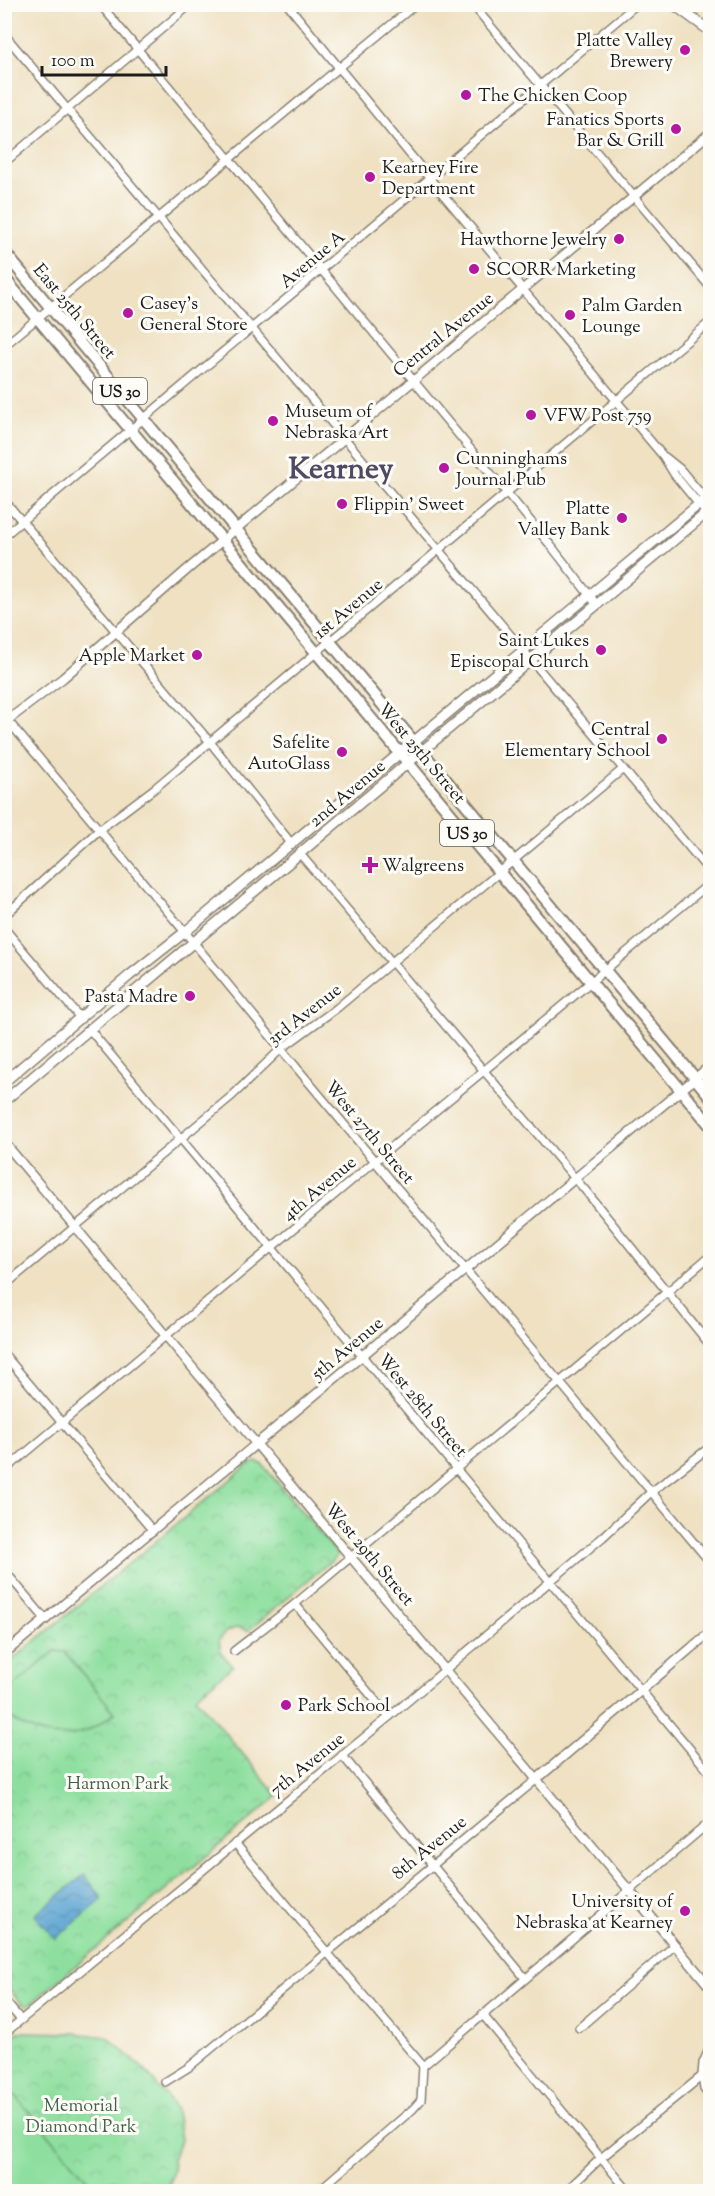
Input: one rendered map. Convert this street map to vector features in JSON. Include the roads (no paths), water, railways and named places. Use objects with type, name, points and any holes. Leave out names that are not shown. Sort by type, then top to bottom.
[{"type":"main road","points":[[673,4],[711,31]]},
{"type":"main road","name":"East 25th Street","points":[[4,252],[236,529]]},
{"type":"main road","name":"East 25th Street","points":[[4,278],[224,539]]},
{"type":"main road","name":"2nd Avenue","points":[[4,1082],[589,595],[708,507]]},
{"type":"main road","name":"2nd Avenue","points":[[4,1101],[597,605],[708,507]]},
{"type":"main road","name":"West 25th Street","points":[[236,529],[711,1096]]},
{"type":"main road","name":"West 25th Street","points":[[224,539],[711,1125]]},
{"type":"street","points":[[100,4],[508,494],[597,605]]},
{"type":"street","points":[[4,163],[191,4]]},
{"type":"street","points":[[287,4],[430,180],[663,456],[680,469],[708,507]]},
{"type":"street","points":[[4,346],[416,4]]},
{"type":"street","points":[[472,4],[711,287]]},
{"type":"street","name":"Avenue A","points":[[4,536],[637,4]]},
{"type":"street","points":[[4,34],[711,872]]},
{"type":"street","name":"Central Avenue","points":[[6,720],[116,632],[412,381],[711,133]]},
{"type":"street","name":"1st Avenue","points":[[4,916],[99,830],[155,788],[711,322]]},
{"type":"street","points":[[4,500],[210,742],[291,843]]},
{"type":"street","name":"West 27th Street","points":[[6,720],[650,1492],[711,1562]]},
{"type":"street","name":"3rd Avenue","points":[[4,1286],[233,1095],[280,1049],[337,1008],[623,769]]},
{"type":"street","points":[[300,854],[575,1179],[711,1345]]},
{"type":"street","name":"4th Avenue","points":[[4,1472],[711,883]]},
{"type":"street","points":[[4,928],[81,1019]]},
{"type":"street","name":"West 28th Street","points":[[90,1030],[711,1773]]},
{"type":"street","name":"5th Avenue","points":[[4,1654],[711,1066]]},
{"type":"street","name":"West 29th Street","points":[[4,1142],[711,1987]]},
{"type":"street","points":[[234,1651],[296,1604],[711,1256]]},
{"type":"street","points":[[4,1354],[153,1531]]},
{"type":"street","name":"7th Avenue","points":[[4,2034],[389,1717],[603,1537],[650,1492],[711,1447]]},
{"type":"street","points":[[4,1570],[46,1620]]},
{"type":"street","points":[[296,1604],[389,1717]]},
{"type":"street","name":"8th Avenue","points":[[165,2082],[189,2067],[711,1632]]},
{"type":"street","points":[[342,1755],[525,1978]]},
{"type":"street","points":[[423,2066],[711,1822]]},
{"type":"street","points":[[235,1843],[423,2066],[421,2100],[318,2192]]},
{"type":"street","points":[[579,2028],[675,1945]]},
{"type":"street","points":[[4,2000],[21,2020]]},
{"type":"street","points":[[482,2014],[629,2192]]},
{"type":"street","points":[[711,2047],[703,2063],[702,2076],[704,2089],[711,2097]]},
{"type":"street","points":[[564,2192],[601,2158],[702,2076]]},
{"type":"water","points":[[84,1875],[103,1899],[55,1939],[35,1915]]},
{"type":"place","name":"Platte Valley Brewery","points":[[685,50]]},
{"type":"place","name":"The Chicken Coop","points":[[466,95]]},
{"type":"place","name":"Fanatics Sports Bar & Grill","points":[[676,129]]},
{"type":"place","name":"Kearney Fire Department","points":[[370,177]]},
{"type":"place","name":"Hawthorne Jewelry","points":[[619,239]]},
{"type":"place","name":"SCORR Marketing","points":[[474,269]]},
{"type":"place","name":"Casey's General Store","points":[[128,313]]},
{"type":"place","name":"Palm Garden Lounge","points":[[570,315]]},
{"type":"place","name":"VFW Post 759","points":[[531,415]]},
{"type":"place","name":"Museum of Nebraska Art","points":[[273,421]]},
{"type":"place","name":"Cunninghams Journal Pub","points":[[444,468]]},
{"type":"place","name":"Flippin' Sweet","points":[[342,504]]},
{"type":"place","name":"Platte Valley Bank","points":[[622,518]]},
{"type":"place","name":"Saint Lukes Episcopal Church","points":[[601,650]]},
{"type":"place","name":"Apple Market","points":[[197,655]]},
{"type":"place","name":"Central Elementary School","points":[[662,739]]},
{"type":"place","name":"Safelite AutoGlass","points":[[342,752]]},
{"type":"place","name":"Walgreens","points":[[370,865]]},
{"type":"place","name":"Pasta Madre","points":[[190,996]]},
{"type":"place","name":"Park School","points":[[286,1705]]},
{"type":"place","name":"University of Nebraska at Kearney","points":[[685,1911]]},
{"type":"district","name":"Kearney","points":[[341,468]]},
{"type":"park label","name":"Harmon Park","points":[[118,1783]]},
{"type":"park label","name":"Memorial Diamond Park","points":[[81,2115]]}]
